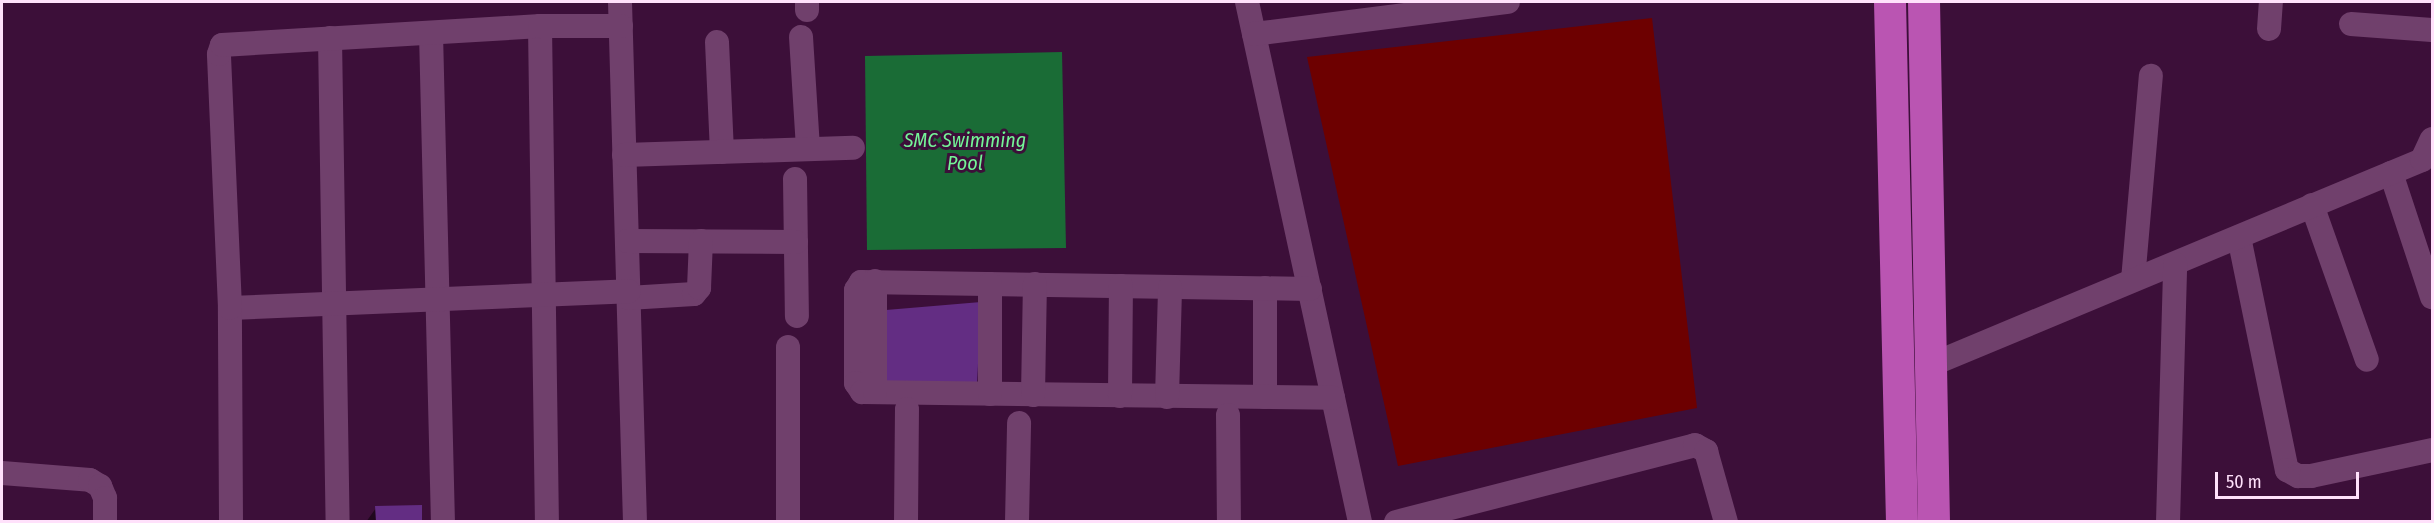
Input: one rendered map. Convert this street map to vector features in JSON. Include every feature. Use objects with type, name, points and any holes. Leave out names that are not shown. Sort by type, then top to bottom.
[{"type":"main road","points":[[1870,2],[1880,522]]},
{"type":"main road","points":[[1890,2],[1902,522]]},
{"type":"main road","points":[[1924,2],[1933,364],[1934,522]]},
{"type":"street","points":[[620,2],[635,522]]},
{"type":"street","points":[[1247,2],[1360,522]]},
{"type":"street","points":[[1254,34],[1508,2]]},
{"type":"street","points":[[2269,29],[2271,2]]},
{"type":"street","points":[[2351,24],[2433,30]]},
{"type":"street","points":[[231,522],[230,308],[220,49],[227,43],[540,26],[621,26]]},
{"type":"street","points":[[540,26],[547,522]]},
{"type":"street","points":[[431,33],[443,522]]},
{"type":"street","points":[[801,37],[808,149]]},
{"type":"street","points":[[330,38],[338,522]]},
{"type":"street","points":[[717,42],[722,152]]},
{"type":"street","points":[[2133,280],[2151,76]]},
{"type":"street","points":[[1933,364],[2312,205],[2427,160],[2433,139]]},
{"type":"street","points":[[624,155],[854,148]]},
{"type":"street","points":[[2391,173],[2433,297]]},
{"type":"street","points":[[795,179],[797,316]]},
{"type":"street","points":[[2312,205],[2367,360]]},
{"type":"street","points":[[2239,237],[2287,470],[2298,476],[2311,476],[2433,450]]},
{"type":"street","points":[[627,241],[796,242]]},
{"type":"street","points":[[230,308],[438,297],[694,294],[699,288],[701,241]]},
{"type":"street","points":[[2168,522],[2175,264]]},
{"type":"street","points":[[1310,289],[861,282],[856,290],[856,384],[862,392],[1333,398]]},
{"type":"street","points":[[990,284],[990,394]]},
{"type":"street","points":[[1033,395],[1035,284]]},
{"type":"street","points":[[1120,396],[1121,286]]},
{"type":"street","points":[[1167,397],[1170,287]]},
{"type":"street","points":[[1265,288],[1265,397]]},
{"type":"street","points":[[788,347],[788,522]]},
{"type":"street","points":[[906,522],[907,409]]},
{"type":"street","points":[[1228,415],[1229,522]]},
{"type":"street","points":[[1017,522],[1019,423]]},
{"type":"street","points":[[1396,522],[1695,445],[1706,451],[1726,522]]},
{"type":"street","points":[[2,473],[90,480],[100,486],[105,498],[105,522]]},
{"type":"shaded area","points":[[1652,18],[1697,408],[1398,466],[1307,57]]},
{"type":"water","name":"SMC Swimming Pool","points":[[1062,52],[1066,248],[867,250],[865,56]]},
{"type":"building","points":[[981,302],[977,385],[883,383],[886,310]]},
{"type":"building","points":[[422,505],[422,522],[376,522],[375,506]]}]
